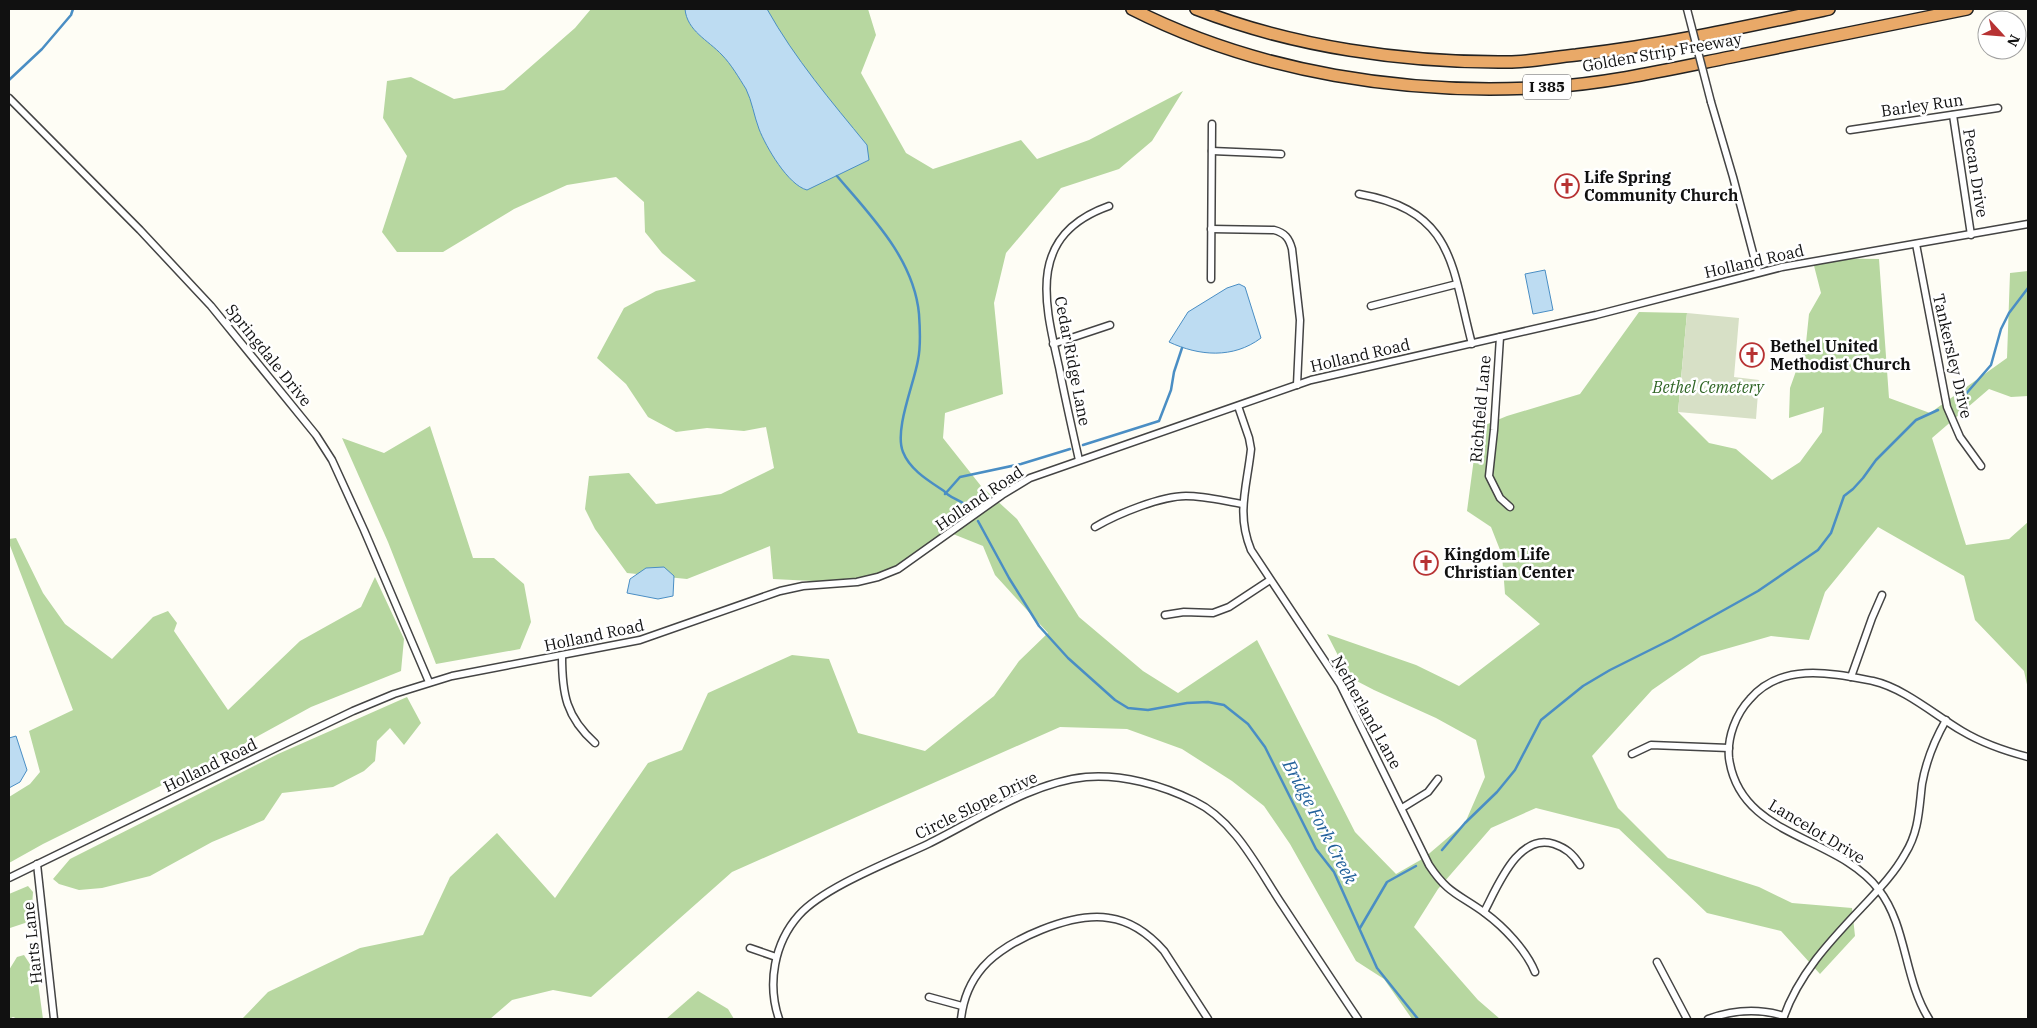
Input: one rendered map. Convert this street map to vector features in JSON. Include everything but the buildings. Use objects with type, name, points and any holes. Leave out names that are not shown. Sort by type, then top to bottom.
[{"type":"highway","name":"Golden Strip Freeway","points":[[1132,9],[1216,44],[1307,69],[1387,82],[1470,89],[1550,87],[1623,78],[1966,9]]},
{"type":"highway","name":"Golden Strip Freeway","points":[[1196,9],[1271,34],[1348,49],[1434,59],[1510,62],[1629,49],[1829,9]]},
{"type":"street","points":[[1687,9],[1758,272]]},
{"type":"street","name":"Springdale Drive","points":[[9,98],[140,230],[211,306],[316,435],[332,460],[408,629],[429,682]]},
{"type":"street","name":"Barley Run","points":[[1850,130],[1998,108]]},
{"type":"street","name":"Pecan Drive","points":[[1953,115],[1971,235]]},
{"type":"street","points":[[1211,279],[1212,124]]},
{"type":"street","points":[[1212,151],[1281,154]]},
{"type":"street","points":[[1359,194],[1398,204],[1412,211],[1436,233],[1445,248],[1457,284],[1472,344]]},
{"type":"street","name":"Cedar Ridge Lane","points":[[1080,460],[1047,314],[1046,275],[1060,241],[1074,226],[1093,212],[1109,206]]},
{"type":"street","name":"Holland Road","points":[[9,878],[354,711],[429,682],[640,640],[780,591],[803,586],[857,582],[878,578],[914,559],[1011,489],[1046,472],[1297,385],[1372,365],[1596,315],[1758,272],[2028,224]]},
{"type":"street","points":[[1211,229],[1274,230],[1283,233],[1290,241],[1300,320],[1297,385]]},
{"type":"street","name":"Tankersley Drive","points":[[1916,244],[1947,407],[1960,437],[1981,466]]},
{"type":"street","points":[[1371,306],[1457,284]]},
{"type":"street","points":[[1053,344],[1110,325]]},
{"type":"street","name":"Richfield Lane","points":[[1500,337],[1489,476],[1500,498],[1510,507]]},
{"type":"street","name":"Netherland Lane","points":[[1238,406],[1251,449],[1242,519],[1245,535],[1251,550],[1340,684],[1439,880],[1451,892],[1484,912],[1496,922],[1524,953],[1535,972]]},
{"type":"street","points":[[1095,526],[1108,519],[1174,497],[1201,497],[1243,504]]},
{"type":"street","points":[[1165,615],[1184,612],[1213,613],[1229,607],[1270,580]]},
{"type":"street","points":[[1851,677],[1882,595]]},
{"type":"street","points":[[562,656],[562,681],[569,710],[578,726],[595,743]]},
{"type":"street","name":"Lancelot Drive","points":[[1929,1019],[1912,984],[1889,906],[1879,889],[1845,861],[1769,820],[1754,809],[1741,794],[1730,766],[1729,748],[1733,729],[1739,714],[1752,696],[1768,684],[1785,676],[1804,672],[1851,677],[1889,687],[1974,738],[2028,757]]},
{"type":"street","points":[[1708,1019],[1721,1014],[1746,1010],[1773,1013],[1784,1018],[1803,978],[1814,962],[1898,866],[1912,842],[1919,819],[1927,762],[1934,741],[1946,720]]},
{"type":"street","points":[[1632,754],[1651,746],[1729,748]]},
{"type":"street","name":"Circle Slope Drive","points":[[780,1019],[774,1000],[776,957],[784,936],[798,916],[817,900],[1024,795],[1071,779],[1093,777],[1138,781],[1179,794],[1205,807],[1225,822],[1246,850],[1358,1019]]},
{"type":"street","points":[[1402,808],[1428,792],[1438,779]]},
{"type":"street","points":[[1484,912],[1508,868],[1519,853],[1530,846],[1550,842],[1562,846],[1572,854],[1580,865]]},
{"type":"street","name":"Harts Lane","points":[[37,864],[54,1019]]},
{"type":"street","points":[[961,1019],[962,1006],[972,983],[982,968],[1006,948],[1052,926],[1078,918],[1096,917],[1128,923],[1156,942],[1164,951],[1208,1019]]},
{"type":"street","points":[[750,948],[776,957]]},
{"type":"street","points":[[1658,962],[1687,1019]]},
{"type":"street","points":[[929,997],[962,1006]]},
{"type":"green space","points":[[591,9],[868,9],[876,35],[861,73],[906,153],[933,169],[1021,140],[1037,159],[1089,140],[1183,91],[1152,141],[1119,169],[1061,188],[1006,253],[994,303],[1003,394],[945,413],[943,438],[981,486],[1017,519],[1079,617],[1143,671],[1178,693],[1257,640],[1355,832],[1396,874],[1424,858],[1465,823],[1485,777],[1476,740],[1436,718],[1349,677],[1327,634],[1416,665],[1459,686],[1540,624],[1505,594],[1502,555],[1491,527],[1467,511],[1478,428],[1507,416],[1580,394],[1639,312],[1687,313],[1678,412],[1709,443],[1736,449],[1772,480],[1800,462],[1822,432],[1824,407],[1789,418],[1790,388],[1806,343],[1809,314],[1821,293],[1812,258],[1879,259],[1889,398],[1930,413],[2007,358],[2010,273],[2028,271],[2028,396],[2011,397],[1989,389],[1932,438],[1966,545],[2009,539],[2028,522],[2028,689],[2024,671],[1975,620],[1964,576],[1878,527],[1825,592],[1809,640],[1771,636],[1701,656],[1652,690],[1592,756],[1618,808],[1668,858],[1759,887],[1792,903],[1852,908],[1855,936],[1820,974],[1781,931],[1707,913],[1619,829],[1536,808],[1491,828],[1438,889],[1414,927],[1478,1000],[1500,1019],[1412,1019],[1384,979],[1356,961],[1290,844],[1264,806],[1232,781],[1182,749],[1127,729],[1060,727],[732,872],[591,997],[553,990],[512,1000],[490,1019],[242,1019],[268,992],[360,948],[423,935],[450,877],[497,833],[555,898],[648,763],[682,750],[708,693],[792,655],[829,659],[858,733],[925,751],[994,696],[1019,661],[1048,633],[995,575],[983,546],[953,534],[900,571],[832,582],[773,579],[770,546],[687,579],[627,573],[595,529],[585,509],[589,476],[629,473],[656,504],[721,494],[774,468],[766,427],[744,431],[707,428],[676,432],[648,417],[626,384],[597,358],[624,308],[656,291],[696,281],[662,253],[645,232],[644,202],[616,177],[567,185],[514,209],[443,252],[397,252],[382,232],[407,156],[383,118],[387,81],[411,77],[454,99],[504,90],[575,28]]},
{"type":"green space","name":"Bethel Cemetery","points":[[1687,313],[1739,318],[1734,377],[1759,380],[1756,419],[1678,412]]},
{"type":"green space","points":[[430,426],[473,558],[494,558],[524,584],[531,622],[520,649],[436,664],[388,542],[342,438],[384,453]]},
{"type":"green space","points":[[16,538],[43,593],[65,624],[112,659],[153,617],[168,611],[177,623],[174,631],[228,710],[300,641],[361,607],[375,577],[404,639],[401,671],[311,707],[231,751],[43,844],[9,863],[9,797],[30,784],[40,772],[29,731],[73,710],[9,543],[9,539]]},
{"type":"green space","points":[[407,697],[421,723],[404,745],[390,728],[377,741],[375,761],[364,771],[333,787],[282,793],[264,820],[212,842],[150,876],[102,888],[79,890],[59,884],[53,879],[70,859],[278,754]]},
{"type":"green space","points":[[28,886],[33,892],[31,921],[10,928],[9,894]]},
{"type":"green space","points":[[24,955],[37,975],[43,1019],[18,1019],[13,1017],[9,1019],[9,970],[17,957]]},
{"type":"green space","points":[[698,991],[728,1009],[734,1019],[666,1019]]},
{"type":"water","points":[[685,9],[767,9],[801,62],[867,145],[869,160],[807,190],[792,181],[778,164],[762,137],[750,98],[735,71],[694,29]]},
{"type":"water","points":[[1545,270],[1553,310],[1533,314],[1525,274]]},
{"type":"water","points":[[1239,284],[1245,287],[1261,338],[1239,349],[1216,353],[1192,350],[1169,342],[1188,312],[1227,288]]},
{"type":"water","points":[[664,567],[674,576],[673,596],[658,599],[627,593],[630,579],[646,568]]},
{"type":"water","points":[[16,736],[27,770],[20,782],[9,788],[9,738]]},
{"type":"waterway","points":[[9,80],[42,49],[71,15],[73,9]]},
{"type":"waterway","name":"Bridge Fork Creek","points":[[837,176],[889,239],[909,275],[915,294],[919,314],[920,349],[901,432],[903,452],[910,464],[920,474],[970,509]]},
{"type":"waterway","points":[[1958,403],[1991,365],[2001,329],[2009,313],[2028,288]]},
{"type":"waterway","points":[[1083,445],[1159,421],[1171,390],[1174,372],[1182,348]]},
{"type":"waterway","points":[[1442,850],[1465,823],[1497,792],[1515,770],[1541,720],[1583,686],[1758,591],[1818,550],[1831,533],[1844,496],[1853,489],[1876,460],[1916,420],[1938,410]]},
{"type":"waterway","points":[[945,494],[960,477],[1021,464],[1070,449]]},
{"type":"waterway","name":"Bridge Fork Creek","points":[[978,521],[1009,578],[1039,626],[1068,658],[1115,700],[1128,708],[1148,710],[1187,703],[1208,702],[1224,705],[1248,724],[1265,747],[1316,849],[1334,872],[1377,968],[1418,1019]]},
{"type":"waterway","points":[[1360,928],[1387,882],[1416,866]]},
{"type":"place","name":"Life Spring Community Church","points":[[1567,186]]},
{"type":"place","name":"Bethel United Methodist Church","points":[[1752,355]]},
{"type":"place","name":"Kingdom Life Christian Center","points":[[1426,563]]}]
